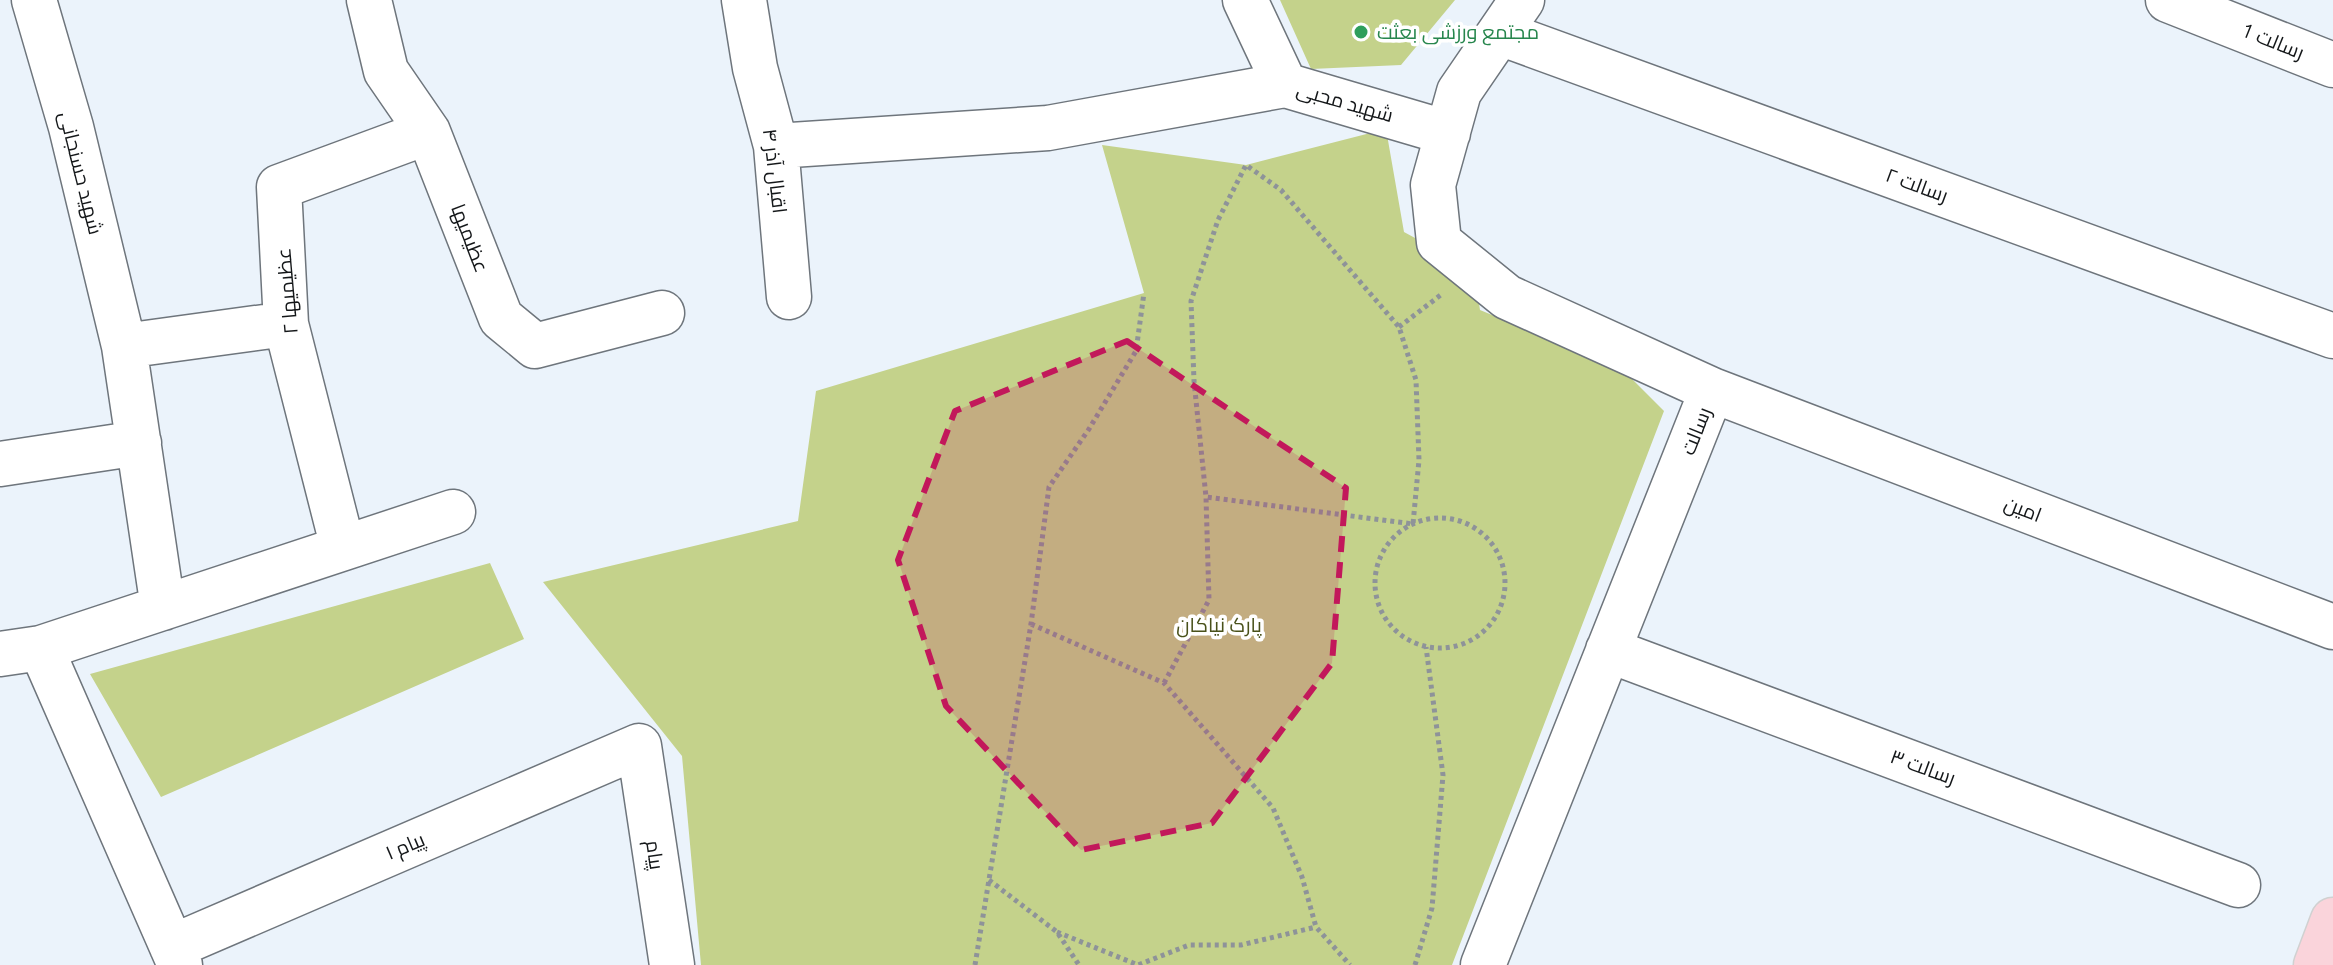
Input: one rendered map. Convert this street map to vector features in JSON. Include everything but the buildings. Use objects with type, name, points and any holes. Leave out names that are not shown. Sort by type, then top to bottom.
[{"type":"main road","points":[[2316,965],[2333,920]]},
{"type":"street","name":"شهید حسنجانی","points":[[34,0],[71,127],[124,346],[163,608]]},
{"type":"street","name":"عظیمیها","points":[[369,0],[386,71],[428,132],[501,318],[535,346],[662,313]]},
{"type":"street","name":"اقبال آذر ۴","points":[[744,0],[755,68],[776,146],[789,297]]},
{"type":"street","name":"شهید محبی","points":[[1245,0],[1285,85],[1448,133]]},
{"type":"street","name":"رسالت 1","points":[[2168,0],[2333,65]]},
{"type":"street","name":"رسالت","points":[[1483,965],[1712,390],[1507,297],[1439,242],[1433,185],[1459,92],[1511,16]]},
{"type":"street","name":"رسالت ۲","points":[[1511,16],[2333,336]]},
{"type":"street","points":[[776,146],[1048,128],[1285,85]]},
{"type":"street","name":"عظیمیها ۲","points":[[343,548],[286,324],[279,187],[428,132]]},
{"type":"street","points":[[124,346],[286,324]]},
{"type":"street","name":"امین","points":[[1712,390],[2333,627]]},
{"type":"street","points":[[0,464],[139,443]]},
{"type":"street","points":[[176,956],[21,651],[163,608],[453,512]]},
{"type":"street","name":"رسالت ۳","points":[[1608,650],[2238,885]]},
{"type":"street","name":"پیام ۱","points":[[176,956],[639,746]]},
{"type":"street","name":"پیام","points":[[639,746],[672,965]]},
{"type":"path","points":[[1164,683],[1209,600],[1206,497],[1194,381],[1191,301],[1218,220],[1246,165],[1281,190],[1399,327],[1416,380],[1419,460],[1413,524]]},
{"type":"path","points":[[1399,327],[1474,270]]},
{"type":"path","points":[[975,965],[1031,624],[1049,487],[1089,429],[1136,351],[1144,293]]},
{"type":"path","points":[[1206,497],[1413,524]]},
{"type":"path","points":[[1435,518],[1457,520],[1477,529],[1493,545],[1503,565],[1505,587],[1500,609],[1487,628],[1469,641],[1448,648],[1426,647],[1407,640],[1391,627],[1380,609],[1375,590],[1376,570],[1383,551],[1396,535],[1413,524],[1435,518]]},
{"type":"path","points":[[1031,624],[1164,683],[1273,808],[1302,877],[1316,927],[1350,965]]},
{"type":"path","points":[[1415,965],[1432,908],[1443,775],[1426,647]]},
{"type":"path","points":[[989,880],[1057,932],[1138,965],[1189,945],[1241,945],[1316,927]]},
{"type":"path","points":[[1057,932],[1079,965]]},
{"type":"highlighted area","points":[[1127,341],[1346,488],[1332,663],[1212,823],[1081,850],[946,706],[898,560],[955,411]]},
{"type":"green space","name":"مجتمع ورزشی بعثت","points":[[1280,0],[1455,0],[1401,65],[1311,69]]},
{"type":"green space","name":"پارک نیاکان","points":[[1386,129],[1404,232],[1474,270],[1480,310],[1621,368],[1664,411],[1452,965],[701,965],[682,756],[543,582],[798,521],[816,391],[1144,293],[1102,145],[1246,165]]},
{"type":"green space","points":[[490,563],[524,639],[161,797],[90,674]]},
{"type":"place","name":"مجتمع ورزشی بعثت","points":[[1361,32]]}]
